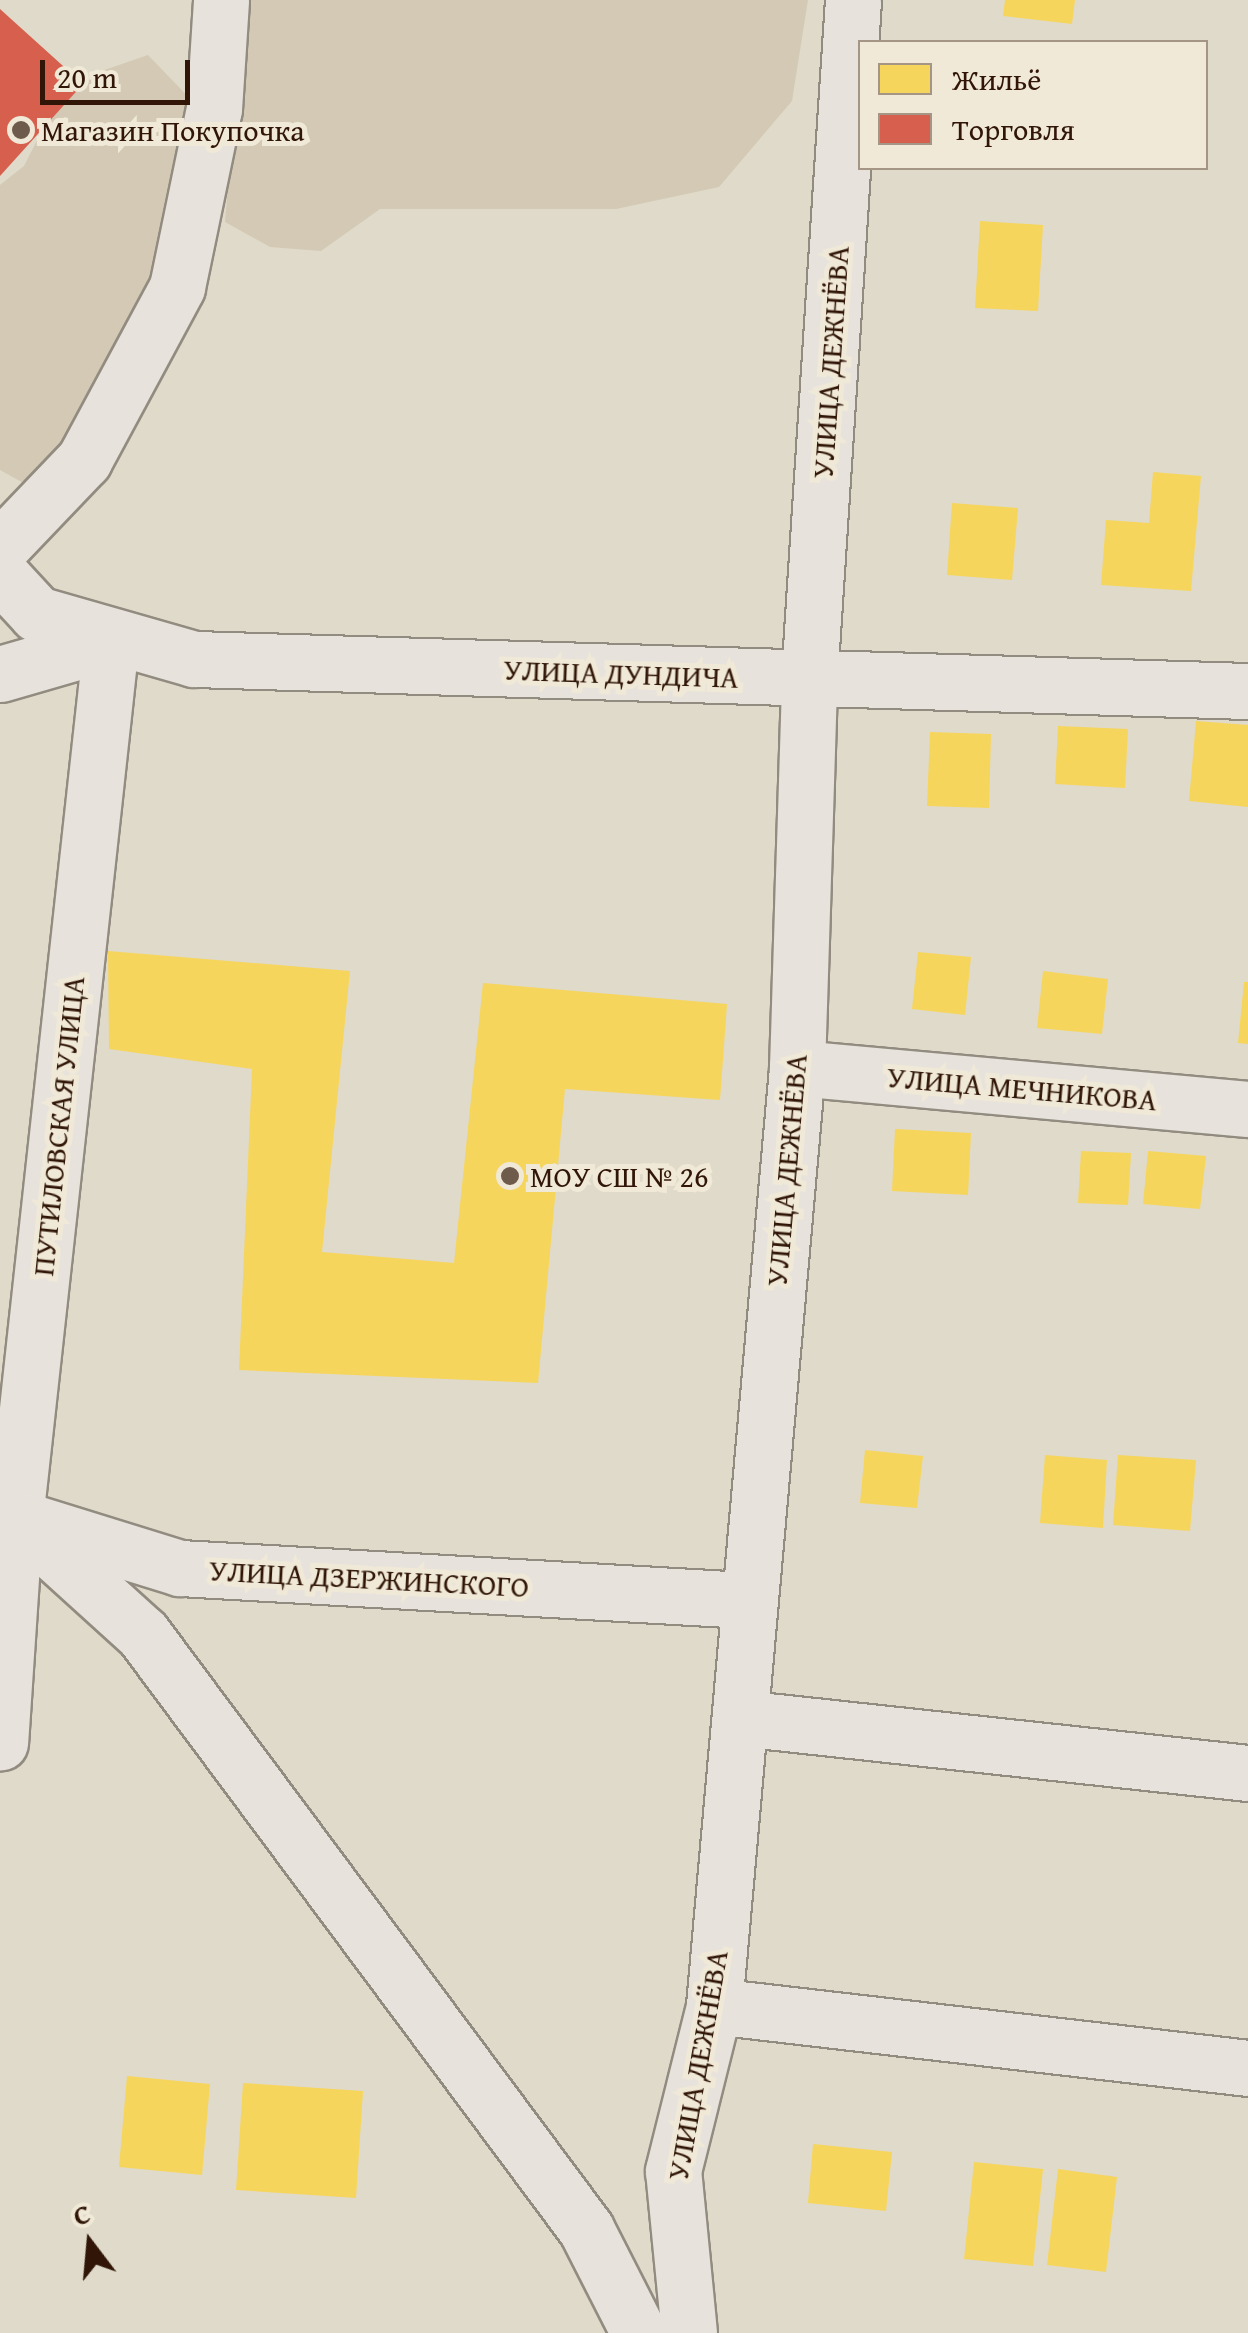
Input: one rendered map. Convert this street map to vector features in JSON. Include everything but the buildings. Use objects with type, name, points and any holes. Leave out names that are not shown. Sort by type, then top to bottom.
[{"type":"street","points":[[0,548],[84,460],[177,286],[214,110],[221,0]]},
{"type":"street","name":"УЛИЦА ДЕЖНЁВА","points":[[689,2333],[673,2172],[714,2006],[740,1718],[745,1600],[797,1068],[810,678],[852,0]]},
{"type":"street","points":[[0,574],[38,614],[112,642]]},
{"type":"street","name":"УЛИЦА ДУНДИЧА","points":[[0,674],[112,642],[194,659],[1248,691]]},
{"type":"street","name":"ПУТИЛОВСКАЯ УЛИЦА","points":[[0,1743],[8,1517],[112,642]]},
{"type":"street","name":"УЛИЦА МЕЧНИКОВА","points":[[797,1068],[1248,1108]]},
{"type":"street","points":[[8,1517],[144,1634],[586,2229],[639,2333]]},
{"type":"street","name":"УЛИЦА ДЗЕРЖИНСКОГО","points":[[8,1517],[180,1568],[745,1600]]},
{"type":"street","points":[[740,1718],[1248,1773]]},
{"type":"street","points":[[714,2006],[1248,2068]]},
{"type":"shaded area","points":[[244,0],[808,0],[792,101],[719,187],[616,209],[380,209],[321,251],[270,247],[225,222]]},
{"type":"shaded area","points":[[148,55],[198,107],[160,278],[70,452],[29,486],[0,470],[0,185],[24,166],[57,101],[87,76]]},
{"type":"place","name":"Магазин Покупочка","points":[[21,130]]},
{"type":"place","name":"МОУ СШ № 26","points":[[510,1176]]}]
